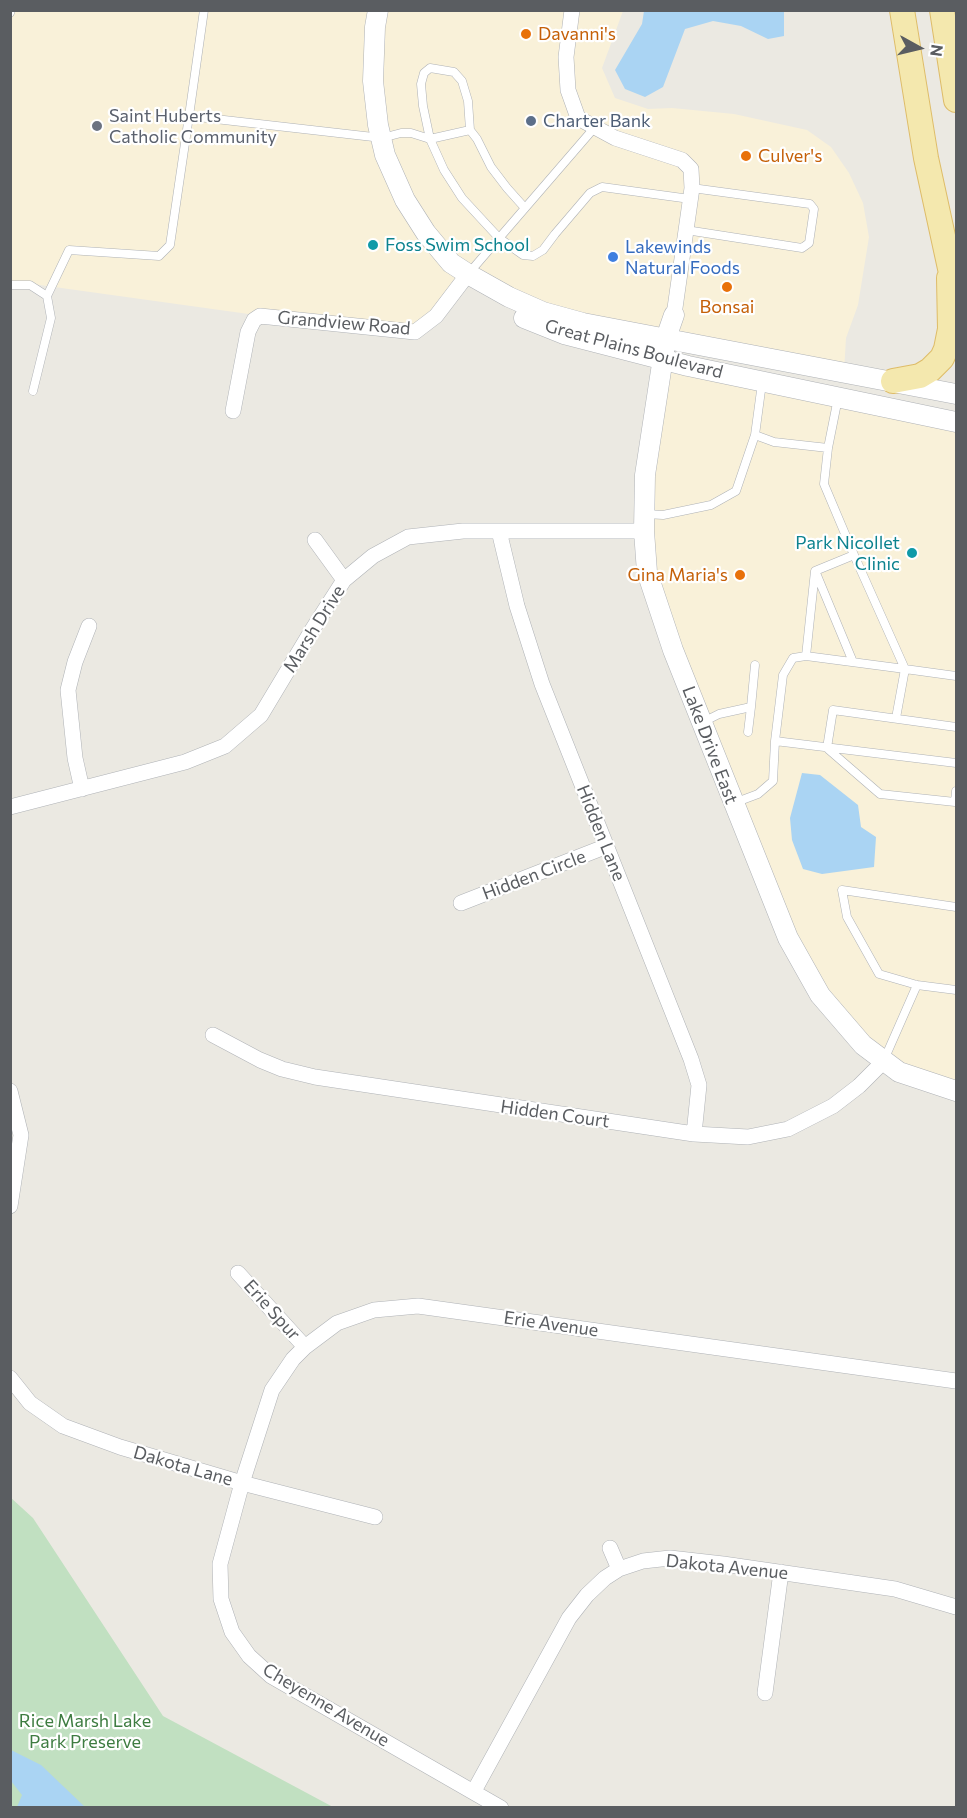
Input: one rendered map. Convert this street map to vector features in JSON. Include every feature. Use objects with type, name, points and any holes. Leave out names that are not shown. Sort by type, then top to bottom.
[{"type":"main road","points":[[902,10],[926,159],[957,296]]},
{"type":"main road","points":[[942,10],[957,100]]},
{"type":"main road","points":[[892,381],[912,378],[930,370],[942,358],[946,350],[951,317],[948,263]]},
{"type":"street","points":[[378,10],[373,81],[385,155],[405,200],[426,233],[451,263],[468,274]]},
{"type":"street","points":[[572,10],[566,57],[568,90],[578,118],[615,138],[682,160],[691,169],[691,193],[674,315]]},
{"type":"street","name":"Great Plains Boulevard","points":[[468,274],[509,297],[543,312],[583,322],[957,394]]},
{"type":"street","name":"Great Plains Boulevard","points":[[468,274],[489,298],[519,316],[564,334],[663,360],[957,422]]},
{"type":"street","name":"Grandview Road","points":[[233,411],[248,333],[254,320],[260,316],[415,332],[436,316],[468,274]]},
{"type":"street","name":"Lake Drive East","points":[[674,315],[666,338],[645,475],[644,522],[647,572],[673,650],[788,938],[820,995],[862,1045],[899,1072],[957,1091]]},
{"type":"street","name":"Marsh Drive","points":[[10,807],[185,762],[225,746],[261,715],[344,580],[373,556],[408,537],[464,531],[644,522]]},
{"type":"street","name":"Hidden Lane","points":[[499,531],[517,606],[542,684],[691,1059],[699,1085],[694,1134]]},
{"type":"street","points":[[315,540],[344,580]]},
{"type":"street","points":[[82,789],[75,758],[68,690],[75,662],[89,626]]},
{"type":"street","name":"Hidden Circle","points":[[461,903],[607,846]]},
{"type":"street","name":"Hidden Court","points":[[213,1035],[260,1060],[282,1069],[315,1077],[694,1134],[748,1137],[788,1129],[833,1106],[859,1086],[884,1061]]},
{"type":"street","points":[[10,1091],[21,1135],[10,1206]]},
{"type":"street","name":"Erie Spur","points":[[238,1273],[305,1347]]},
{"type":"street","name":"Erie Avenue","points":[[242,1483],[272,1390],[293,1359],[305,1347],[338,1323],[374,1310],[418,1306],[957,1381]]},
{"type":"street","name":"Dakota Lane","points":[[10,1378],[30,1403],[63,1426],[120,1447],[242,1483],[375,1517]]},
{"type":"street","name":"Cheyenne Avenue","points":[[242,1483],[220,1564],[221,1599],[232,1632],[249,1656],[271,1676],[501,1808]]},
{"type":"street","points":[[610,1548],[620,1569]]},
{"type":"street","name":"Dakota Avenue","points":[[474,1791],[569,1618],[587,1594],[605,1578],[620,1569],[643,1561],[670,1558],[895,1589],[957,1607]]},
{"type":"street","points":[[765,1693],[781,1572]]},
{"type":"lane","points":[[33,391],[51,318],[47,296],[69,250],[159,256],[170,245],[204,10]]},
{"type":"lane","points":[[524,207],[491,167],[470,130],[468,101],[462,81],[454,72],[430,68],[424,73],[421,84],[423,106],[430,139],[444,170],[462,198],[499,238],[523,255],[533,256],[543,250],[590,193],[602,187],[810,204],[814,209],[809,243],[802,248],[686,231]]},
{"type":"lane","points":[[189,116],[382,138],[411,133],[430,139],[470,130]]},
{"type":"lane","points":[[468,274],[595,127]]},
{"type":"lane","points":[[10,285],[30,285],[47,296]]},
{"type":"lane","points":[[644,522],[663,514],[711,505],[736,491],[755,435],[762,381]]},
{"type":"lane","points":[[838,397],[824,484],[904,669],[896,718]]},
{"type":"lane","points":[[755,435],[774,442],[828,448]]},
{"type":"lane","points":[[815,572],[854,555]]},
{"type":"lane","points":[[806,656],[815,572]]},
{"type":"lane","points":[[815,572],[853,662]]},
{"type":"lane","points":[[733,804],[758,794],[773,781],[783,675],[793,658],[806,656],[957,676]]},
{"type":"lane","points":[[748,732],[755,665]]},
{"type":"lane","points":[[702,722],[719,714],[751,707]]},
{"type":"lane","points":[[827,748],[833,710],[957,727]]},
{"type":"lane","points":[[775,741],[957,763]]},
{"type":"lane","points":[[827,748],[880,794],[955,801],[957,791]]},
{"type":"lane","points":[[957,907],[842,890],[847,917],[879,974],[917,985],[957,990]]},
{"type":"lane","points":[[884,1061],[917,985]]},
{"type":"shaded area","points":[[11,11],[623,11],[602,68],[615,98],[648,109],[672,108],[734,114],[807,130],[831,147],[849,173],[863,203],[869,237],[858,305],[846,338],[844,372],[561,317],[468,274],[436,316],[407,332],[263,316],[11,281]]},
{"type":"shaded area","points":[[663,360],[956,421],[956,1091],[897,1071],[824,999],[650,581],[644,514]]},
{"type":"green space","name":"Rice Marsh Lake Park Preserve","points":[[10,1497],[33,1518],[163,1716],[333,1807],[11,1807]]},
{"type":"water","points":[[644,11],[784,11],[784,36],[768,39],[741,26],[713,21],[685,29],[663,87],[645,97],[625,89],[615,70],[642,24]]},
{"type":"water","points":[[802,773],[820,775],[858,805],[861,827],[876,837],[874,867],[822,874],[803,869],[792,840],[790,818]]},
{"type":"water","points":[[11,1750],[41,1765],[85,1807],[17,1807],[22,1795],[11,1781]]},
{"type":"place","name":"Davanni's","points":[[526,34]]},
{"type":"place","name":"Charter Bank","points":[[531,121]]},
{"type":"place","name":"Saint Huberts Catholic Community","points":[[97,126]]},
{"type":"place","name":"Culver's","points":[[746,156]]},
{"type":"place","name":"Foss Swim School","points":[[373,245]]},
{"type":"place","name":"Lakewinds Natural Foods","points":[[613,257]]},
{"type":"place","name":"Bonsai","points":[[727,287]]},
{"type":"place","name":"Park Nicollet Clinic","points":[[912,553]]},
{"type":"place","name":"Gina Maria's","points":[[740,575]]}]
